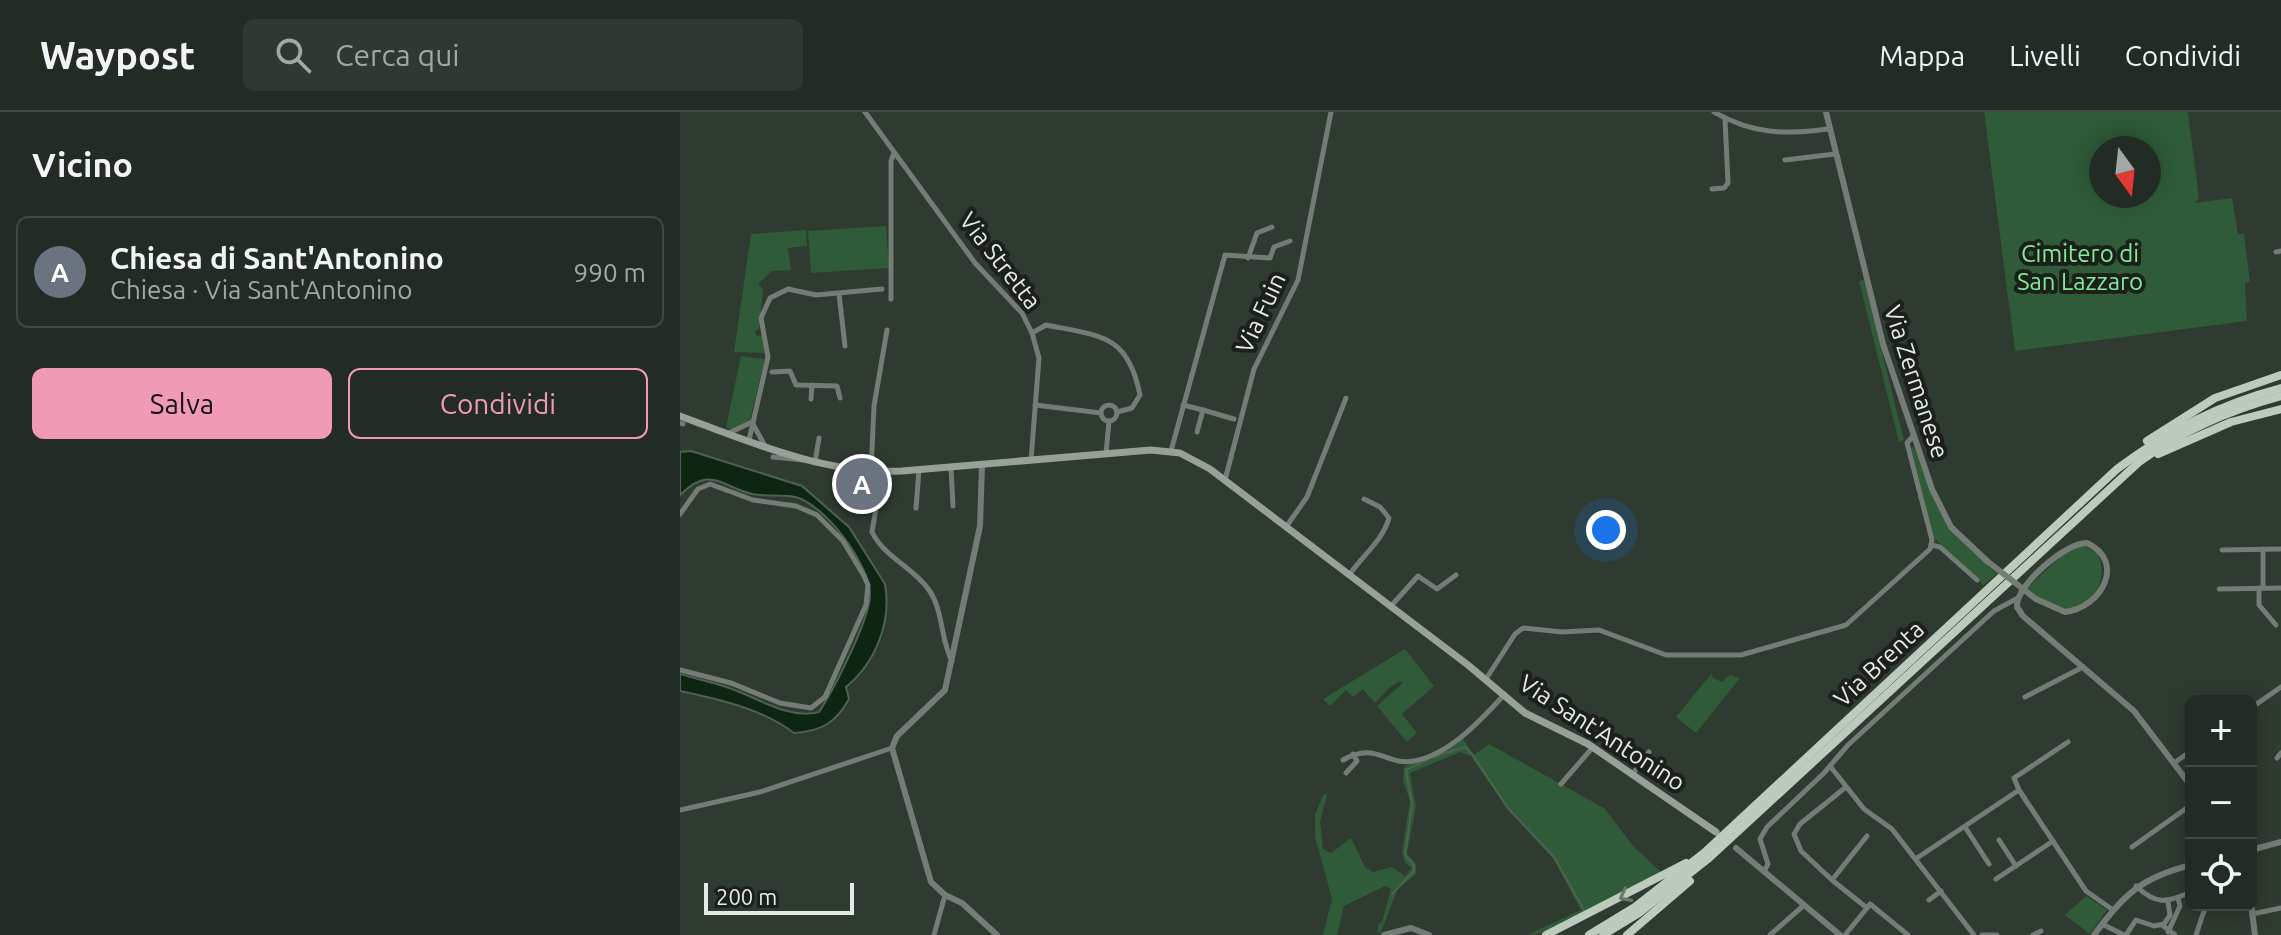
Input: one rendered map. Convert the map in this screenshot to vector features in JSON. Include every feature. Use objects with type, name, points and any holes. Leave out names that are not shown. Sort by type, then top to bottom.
[{"type":"highway","points":[[2120,472],[2156,434],[2198,406],[2238,388],[2281,375]]},
{"type":"highway","points":[[2196,423],[2241,399],[2281,388]]},
{"type":"highway","points":[[2196,423],[2281,396]]},
{"type":"highway","points":[[2120,472],[2200,433],[2281,409]]},
{"type":"highway","name":"Via Brenta","points":[[1589,935],[1635,907],[1704,853],[2154,442],[2196,423]]},
{"type":"highway","name":"Via Brenta","points":[[1603,935],[1682,881],[1748,823],[2120,472]]},
{"type":"highway","points":[[1627,935],[1663,906],[1748,823]]},
{"type":"highway","points":[[1546,935],[1704,853]]},
{"type":"main road","name":"Via Sant'Antonino","points":[[681,421],[815,462],[882,472],[1171,451],[1197,461],[1350,574],[1535,719],[1593,747],[1716,832]]},
{"type":"street","name":"Via Stretta","points":[[865,112],[975,263],[1022,313],[1032,333],[1039,358],[1031,461]]},
{"type":"street","name":"Via Fuin","points":[[1225,480],[1254,369],[1298,280],[1331,112]]},
{"type":"street","points":[[1714,112],[1725,119],[1777,134],[1828,129]]},
{"type":"street","name":"Via Zermanese","points":[[1826,112],[1883,344],[1912,441],[1946,520],[1987,561],[2036,599],[2059,612],[2086,607],[2104,587],[2106,573],[2102,555],[2087,543],[2072,545],[2020,590],[2016,599]]},
{"type":"street","points":[[1712,189],[1724,188],[1728,183],[1725,119]]},
{"type":"street","points":[[891,299],[891,161],[894,153]]},
{"type":"street","points":[[1785,160],[1835,154]]},
{"type":"street","points":[[1248,258],[1257,233],[1272,227]]},
{"type":"street","points":[[1171,451],[1222,259],[1225,255],[1270,258],[1274,247],[1290,241]]},
{"type":"street","points":[[749,440],[768,357],[761,318],[768,300],[788,289],[816,295],[882,289]]},
{"type":"street","points":[[839,294],[845,346]]},
{"type":"street","points":[[1032,333],[1046,325],[1115,342],[1134,365],[1140,395],[1132,408],[1117,412],[1107,406],[1101,413]]},
{"type":"street","points":[[871,471],[874,406],[887,330]]},
{"type":"street","points":[[772,372],[790,371],[796,385],[837,386],[840,398]]},
{"type":"street","points":[[811,399],[812,385]]},
{"type":"street","points":[[1286,527],[1307,497],[1346,398]]},
{"type":"street","points":[[1035,405],[1101,413],[1109,421]]},
{"type":"street","points":[[1183,405],[1234,419]]},
{"type":"street","points":[[1197,432],[1203,410]]},
{"type":"street","points":[[1109,421],[1115,419],[1117,412]]},
{"type":"street","points":[[1106,454],[1109,421]]},
{"type":"street","points":[[728,433],[753,422]]},
{"type":"street","points":[[753,422],[765,446]]},
{"type":"street","points":[[815,462],[819,438]]},
{"type":"street","points":[[1486,679],[1515,634],[1523,628],[1562,632],[1599,630],[1673,656],[1738,655],[1833,631],[1850,622],[1925,556],[1931,545],[1912,441]]},
{"type":"street","name":"Via Sant'Antonino","points":[[773,457],[805,459]]},
{"type":"street","points":[[982,465],[980,526],[945,690],[897,736],[892,748],[925,870],[945,895],[962,903],[997,935]]},
{"type":"street","points":[[951,468],[953,506]]},
{"type":"street","points":[[916,508],[919,470]]},
{"type":"street","points":[[882,472],[872,532],[883,548],[930,592],[942,619],[953,662]]},
{"type":"street","points":[[680,514],[698,489],[710,484],[753,500],[807,509],[843,541],[868,585],[866,605],[825,697],[811,708],[780,703],[731,683],[680,670]]},
{"type":"street","points":[[1350,574],[1366,549],[1379,540],[1389,518],[1380,507],[1364,499]]},
{"type":"street","points":[[1931,545],[1940,547],[1977,580]]},
{"type":"street","points":[[2263,549],[2259,605],[2276,625]]},
{"type":"street","points":[[2222,550],[2281,549]]},
{"type":"street","points":[[1391,606],[1418,576],[1437,589],[1456,575]]},
{"type":"street","points":[[2219,589],[2281,588]]},
{"type":"street","points":[[1764,872],[1768,864],[1760,842],[1764,830],[1848,745],[1994,611],[2016,599],[2023,616],[2134,711],[2185,778]]},
{"type":"street","points":[[2025,697],[2083,667]]},
{"type":"street","points":[[2257,704],[2281,687]]},
{"type":"street","points":[[1343,760],[1353,754],[1374,752],[1417,760],[1448,746],[1504,695]]},
{"type":"street","points":[[2068,742],[2014,778],[2086,891],[2113,910]]},
{"type":"street","points":[[1561,784],[1593,747]]},
{"type":"street","points":[[680,810],[760,792],[892,748]]},
{"type":"street","points":[[1632,775],[1649,752]]},
{"type":"street","points":[[1346,773],[1357,761],[1353,754]]},
{"type":"street","points":[[2174,763],[2185,755]]},
{"type":"street","points":[[1830,766],[1864,809],[1892,829],[1917,858],[1974,935]]},
{"type":"street","points":[[1846,787],[1800,824],[1794,834],[1799,848],[1867,908]]},
{"type":"street","points":[[1917,858],[2019,790]]},
{"type":"street","points":[[2132,847],[2185,809]]},
{"type":"street","points":[[1965,827],[1989,864]]},
{"type":"street","points":[[1832,880],[1867,836]]},
{"type":"street","points":[[1999,840],[2016,866]]},
{"type":"street","points":[[1996,879],[2053,841]]},
{"type":"street","points":[[2257,848],[2281,842]]},
{"type":"street","points":[[1736,848],[1842,935],[1870,904],[1908,935]]},
{"type":"street","points":[[2094,935],[2136,886],[2158,874],[2185,867]]},
{"type":"street","points":[[2136,886],[2155,901],[2168,902],[2185,895]]},
{"type":"street","points":[[1929,900],[1941,891]]},
{"type":"street","points":[[934,935],[945,895]]},
{"type":"street","points":[[2102,924],[2125,935],[2139,919],[2162,925],[2171,934],[2180,906],[2178,898]]},
{"type":"street","points":[[2162,925],[2170,915],[2168,902]]},
{"type":"street","points":[[1770,935],[1803,906]]},
{"type":"street","points":[[2252,914],[2281,908]]},
{"type":"street","points":[[2196,935],[2204,911]]},
{"type":"street","points":[[2252,911],[2255,935]]},
{"type":"street","points":[[1384,935],[1411,928],[1428,935]]},
{"type":"street","points":[[2033,935],[2041,931]]},
{"type":"street","points":[[1982,935],[1997,935]]},
{"type":"green space","name":"Cimitero di San Lazzaro","points":[[1984,112],[2188,112],[2199,199],[2194,203],[2232,198],[2238,234],[2244,234],[2250,282],[2245,283],[2247,321],[2015,351]]},
{"type":"green space","points":[[886,226],[889,268],[811,273],[808,231]]},
{"type":"green space","points":[[806,230],[807,246],[788,248],[791,270],[772,271],[758,284],[763,289],[759,329],[755,331],[756,336],[762,335],[766,353],[734,352],[751,234]]},
{"type":"green space","points":[[1864,280],[1904,440],[1899,442],[1859,281]]},
{"type":"green space","points":[[741,356],[765,359],[750,420],[734,430],[726,427]]},
{"type":"green space","points":[[1914,447],[1947,526],[1997,574],[1983,585],[1934,538],[1911,448]]},
{"type":"green space","points":[[2082,545],[2097,553],[2102,572],[2097,590],[2085,603],[2066,609],[2055,607],[2027,588],[2068,550]]},
{"type":"green space","points":[[1405,649],[1434,686],[1402,714],[1417,733],[1407,742],[1377,706],[1403,683],[1401,681],[1390,687],[1375,703],[1363,689],[1353,697],[1346,690],[1330,706],[1323,699]]},
{"type":"green space","points":[[1712,673],[1713,678],[1722,682],[1730,675],[1740,678],[1696,733],[1676,717]]},
{"type":"green space","points":[[1462,737],[1474,755],[1489,744],[1604,808],[1634,847],[1661,872],[1576,920],[1527,935],[1581,910],[1553,858],[1507,809],[1471,756],[1460,752],[1410,773],[1416,806],[1407,853],[1416,864],[1416,874],[1398,888],[1381,932],[1378,934],[1378,924],[1382,922],[1391,889],[1385,886],[1344,906],[1337,935],[1323,935],[1332,899],[1315,837],[1315,815],[1324,793],[1327,795],[1320,822],[1323,849],[1331,853],[1351,838],[1365,867],[1373,872],[1392,867],[1405,876],[1412,868],[1405,863],[1402,852],[1410,801],[1403,780],[1404,767]]},
{"type":"green space","points":[[2086,896],[2107,910],[2090,934],[2065,915]]},
{"type":"shaded area","points":[[691,451],[802,486],[849,527],[885,584],[886,613],[879,641],[865,666],[846,687],[849,699],[844,707],[833,720],[820,728],[794,733],[754,711],[680,691],[680,674],[723,686],[784,710],[807,714],[819,712],[858,637],[870,595],[862,568],[844,537],[807,502],[790,496],[752,494],[708,479],[690,486],[680,495],[680,452]]},
{"type":"waterway","points":[[1433,757],[1465,747],[1472,754],[1508,808],[1554,857],[1584,910]]},
{"type":"waterway","points":[[1392,894],[1414,871],[1413,864],[1405,855],[1412,805],[1406,770],[1427,760]]},
{"type":"place","name":"Chiesa di Sant'Antonino","points":[[862,484]]}]
